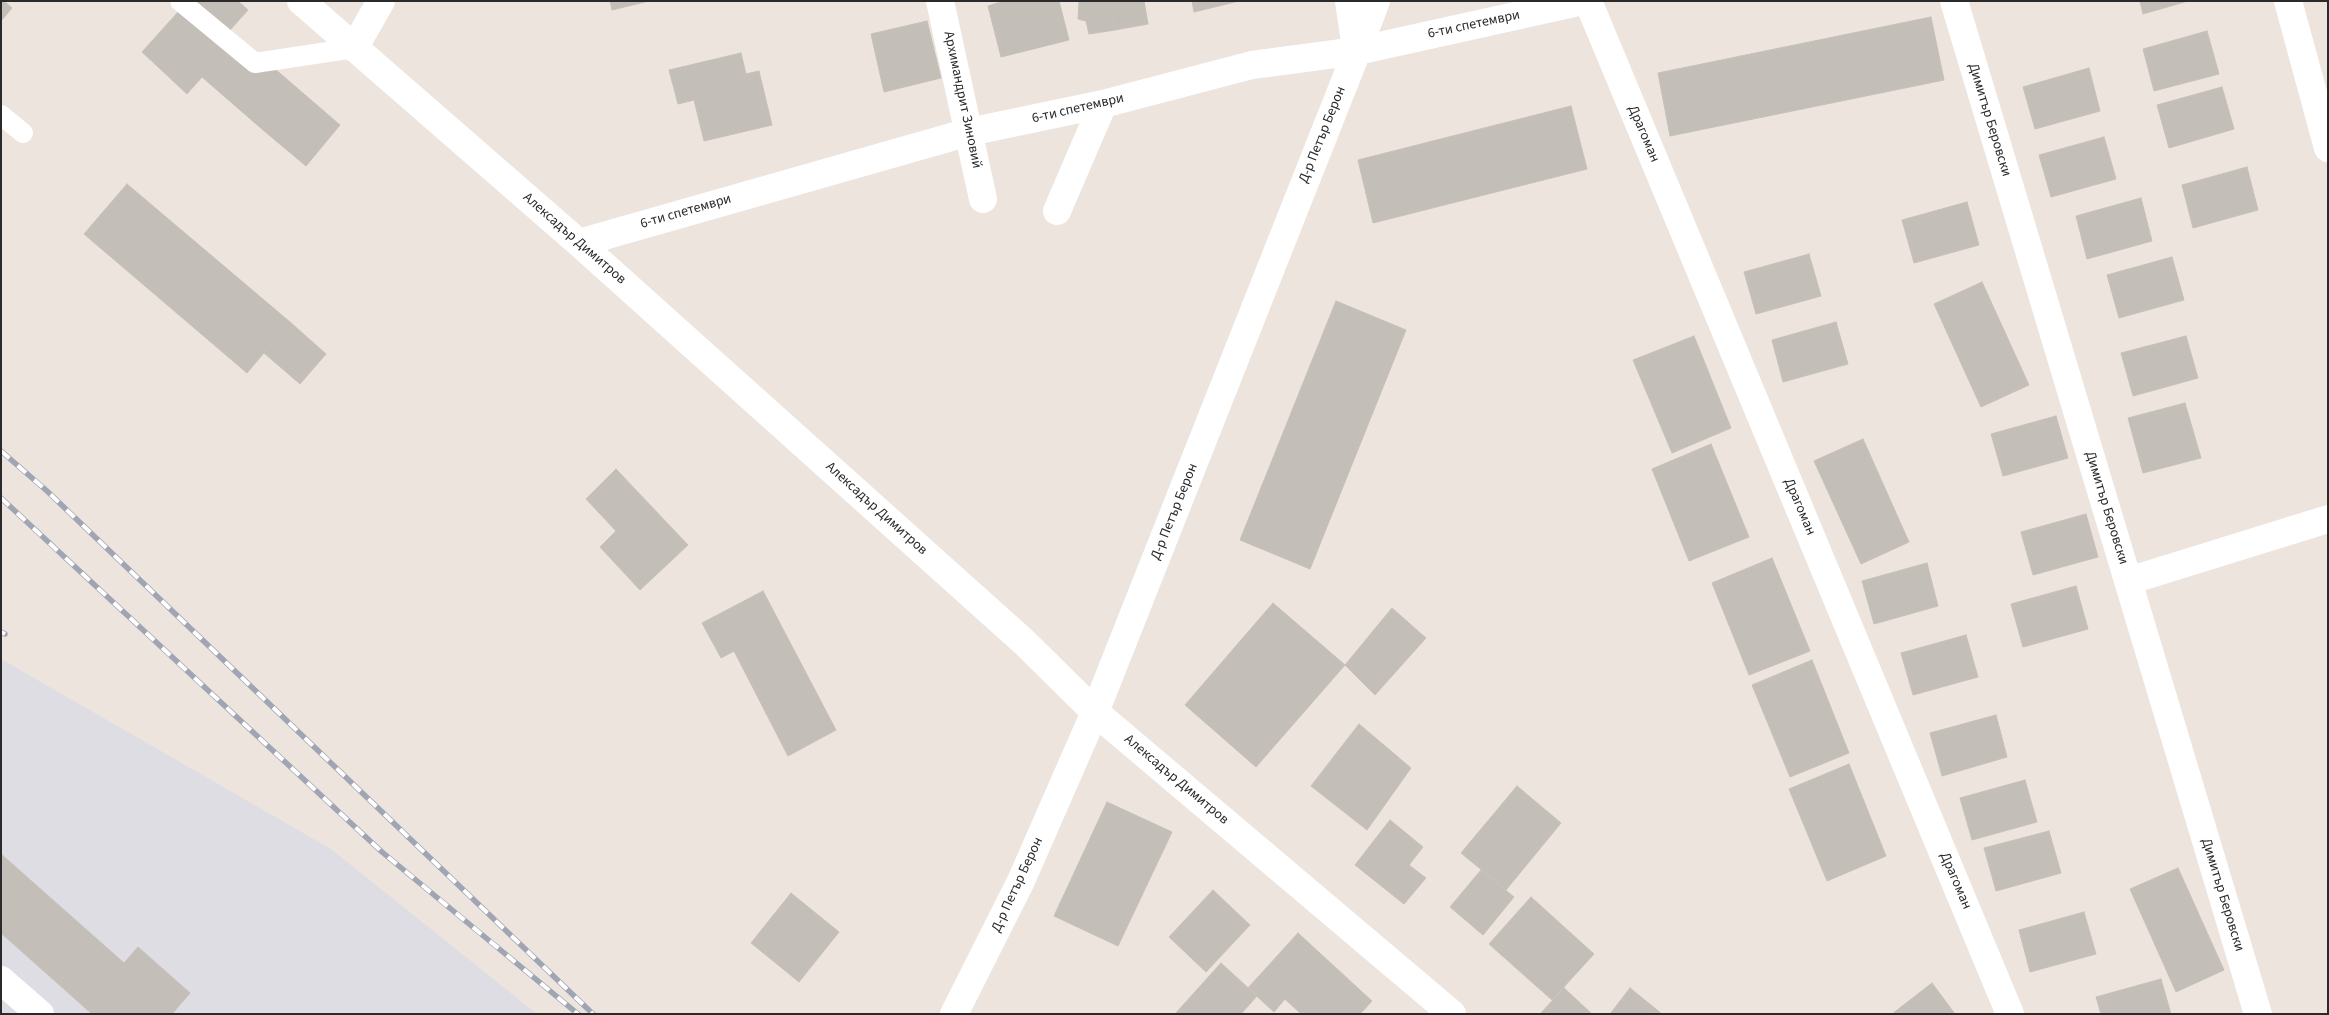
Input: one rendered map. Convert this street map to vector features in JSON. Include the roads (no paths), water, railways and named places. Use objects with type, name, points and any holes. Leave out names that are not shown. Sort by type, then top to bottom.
[{"type":"street","name":"Алексадър Димитров","points":[[301,1],[579,243],[1024,642],[1096,712],[1452,1014]]},
{"type":"street","points":[[354,48],[381,1]]},
{"type":"street","name":"Архимандрит Зиновий","points":[[940,1],[982,199]]},
{"type":"street","points":[[1349,1],[1357,51]]},
{"type":"street","name":"Д-р Петър Берон","points":[[954,1014],[1021,881],[1096,712],[1376,1]]},
{"type":"street","name":"6-ти спетември","points":[[579,243],[969,132],[1104,104],[1252,65],[1357,51],[1583,1]]},
{"type":"street","name":"Драгоман","points":[[1588,1],[2010,1014]]},
{"type":"street","name":"Димитър Беровски","points":[[1954,1],[2258,1014]]},
{"type":"street","points":[[2288,1],[2328,148]]},
{"type":"street","points":[[1057,211],[1104,104]]},
{"type":"street","points":[[2128,581],[2328,519]]},
{"type":"street","points":[[1,980],[40,1014]]},
{"type":"lane","points":[[180,1],[255,63],[354,48]]},
{"type":"lane","points":[[1,115],[23,133]]},
{"type":"railway","points":[[1,451],[47,491],[593,1014]]},
{"type":"railway","points":[[1,498],[382,852],[578,1014]]},
{"type":"railway","points":[[1,632],[5,634]]}]
